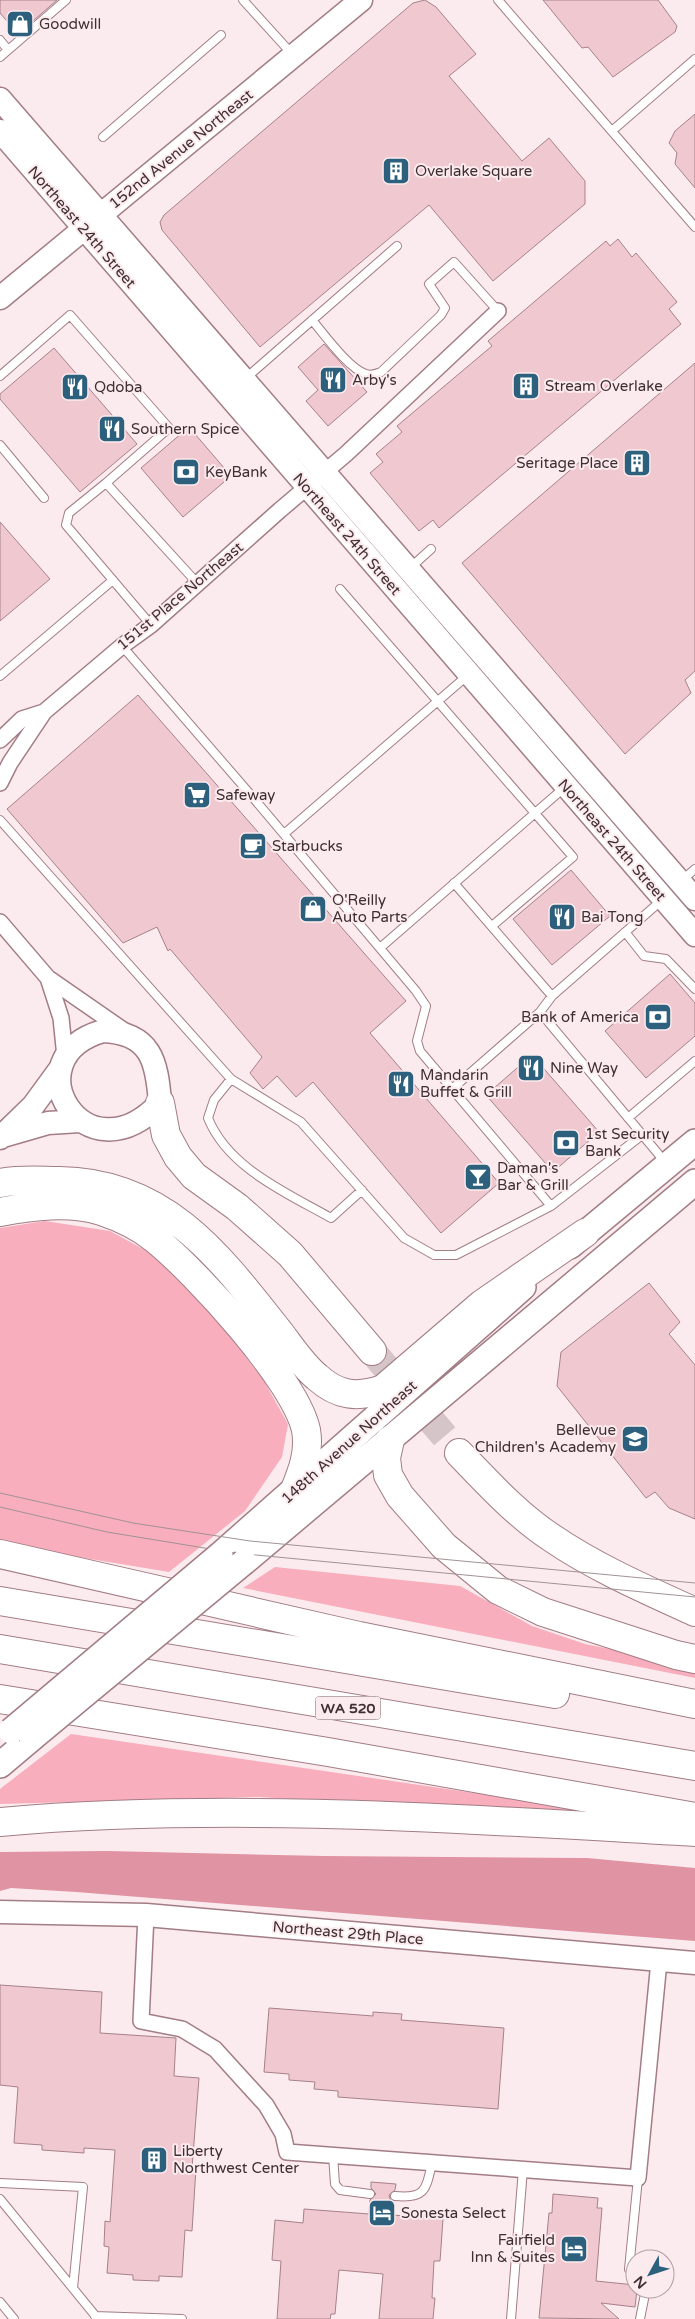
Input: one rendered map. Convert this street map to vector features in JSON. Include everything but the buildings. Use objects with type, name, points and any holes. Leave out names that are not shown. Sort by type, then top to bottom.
[{"type":"highway","points":[[160,1103],[166,1135],[178,1157],[194,1176],[237,1207],[290,1254],[372,1352]]},
{"type":"highway","points":[[0,1184],[24,1181],[79,1181],[110,1187],[135,1196],[164,1210],[193,1232],[218,1258],[317,1378],[353,1396],[363,1396],[383,1389],[482,1304],[585,1232]]},
{"type":"highway","points":[[0,1212],[60,1205],[100,1211],[130,1224],[153,1237],[179,1259],[201,1281],[244,1331],[272,1369],[301,1416],[308,1446],[305,1462],[294,1492]]},
{"type":"highway","points":[[390,1440],[386,1458],[388,1475],[400,1496],[444,1546],[498,1590],[543,1612],[676,1655],[695,1659]]},
{"type":"highway","points":[[459,1453],[516,1511],[552,1538],[589,1560],[695,1612]]},
{"type":"highway","points":[[0,1554],[359,1636],[695,1704]]},
{"type":"highway","points":[[0,1601],[695,1718]]},
{"type":"highway","name":"WA 520","points":[[0,1649],[695,1766]]},
{"type":"highway","points":[[0,1699],[328,1752],[695,1817]]},
{"type":"highway","points":[[0,1822],[144,1814],[297,1814],[510,1821],[695,1832]]},
{"type":"main road","name":"152nd Avenue Northeast","points":[[0,298],[361,0]]},
{"type":"main road","name":"Northeast 24th Street","points":[[0,99],[91,222],[315,480],[468,674],[692,933]]},
{"type":"main road","name":"Northeast 24th Street","points":[[0,131],[245,380],[315,480],[408,570],[493,667],[687,876],[695,899]]},
{"type":"main road","points":[[468,674],[493,667]]},
{"type":"main road","points":[[1,1137],[33,1106],[74,1044],[88,1035],[103,1031],[119,1032],[134,1037],[146,1048],[155,1061],[160,1103],[152,1112],[126,1126],[110,1130],[95,1128],[80,1121],[70,1111],[62,1098],[59,1084],[62,1063]]},
{"type":"main road","points":[[1,1137],[48,1123],[80,1121]]},
{"type":"main road","name":"148th Avenue Northeast","points":[[0,1765],[14,1736],[294,1492],[585,1232],[695,1142]]},
{"type":"main road","name":"148th Avenue Northeast","points":[[14,1736],[244,1562],[695,1182]]},
{"type":"main road","name":"Northeast 29th Place","points":[[0,1912],[146,1915],[695,1963]]},
{"type":"street","name":"151st Place Northeast","points":[[0,784],[10,763],[44,712],[122,646],[152,625],[315,480],[498,311]]},
{"type":"street","name":"151st Place Northeast","points":[[0,740],[22,719],[44,712]]},
{"type":"street","points":[[0,922],[48,978],[134,1037]]},
{"type":"street","points":[[48,978],[61,1018],[62,1063]]},
{"type":"street","points":[[146,1915],[141,2021],[182,2029],[215,2049],[266,2104],[283,2134],[287,2152],[638,2178],[659,1961]]},
{"type":"lane","points":[[0,57],[66,0]]},
{"type":"lane","points":[[243,0],[294,56]]},
{"type":"lane","points":[[498,0],[613,130],[695,227]]},
{"type":"lane","points":[[103,137],[221,35]]},
{"type":"lane","points":[[0,40],[8,50]]},
{"type":"lane","points":[[613,130],[695,59]]},
{"type":"lane","points":[[245,380],[397,246]]},
{"type":"lane","points":[[312,320],[350,363],[364,374],[373,375],[381,372],[441,315],[446,308],[429,284],[454,262],[498,311]]},
{"type":"lane","points":[[0,376],[70,315],[169,428],[69,513],[66,525],[152,625]]},
{"type":"lane","points":[[0,445],[44,498]]},
{"type":"lane","points":[[106,483],[198,584]]},
{"type":"lane","points":[[408,570],[431,550]]},
{"type":"lane","points":[[0,676],[113,580]]},
{"type":"lane","points":[[340,590],[536,812],[573,857],[492,926]]},
{"type":"lane","points":[[122,646],[284,834],[426,1006],[417,1041],[420,1051],[551,1206]]},
{"type":"lane","points":[[284,834],[468,674]]},
{"type":"lane","points":[[380,948],[566,786]]},
{"type":"lane","points":[[0,820],[231,1080],[301,1122],[404,1238],[434,1254],[456,1255],[551,1206],[642,1135]]},
{"type":"lane","points":[[454,883],[552,996]]},
{"type":"lane","points":[[452,1089],[540,1012],[552,996],[663,899]]},
{"type":"lane","points":[[626,933],[644,956],[666,958],[695,989]]},
{"type":"lane","points":[[540,1012],[667,1165]]},
{"type":"lane","points":[[628,1118],[695,1061]]},
{"type":"lane","points":[[231,1080],[214,1100],[208,1118],[214,1135],[237,1159],[266,1181],[331,1218],[362,1190]]},
{"type":"lane","points":[[333,2155],[335,2184],[340,2190],[370,2194]]},
{"type":"lane","points":[[395,2196],[416,2196],[423,2192],[428,2182],[432,2164]]},
{"type":"lane","points":[[511,2319],[523,2169]]},
{"type":"lane","points":[[632,2249],[638,2178]]},
{"type":"lane","points":[[0,2183],[84,2188],[73,2288]]},
{"type":"lane","points":[[0,2200],[97,2317],[182,2319]]},
{"type":"lane","points":[[640,2319],[644,2299]]},
{"type":"lane","points":[[0,2302],[14,2319]]},
{"type":"shaded area","points":[[45,1221],[110,1231],[156,1256],[224,1328],[264,1381],[288,1424],[282,1457],[245,1511],[169,1572],[30,1549],[0,1539],[0,1228]]},
{"type":"shaded area","points":[[275,1567],[460,1586],[532,1626],[585,1644],[695,1666],[695,1678],[243,1588]]},
{"type":"shaded area","points":[[71,1734],[639,1817],[631,1820],[259,1797],[0,1804],[0,1789]]},
{"type":"shaded area","points":[[108,1851],[324,1856],[587,1858],[695,1868],[695,1941],[76,1892],[11,1888],[0,1891],[0,1852]]},
{"type":"tunnel","points":[[372,1351],[459,1453]]},
{"type":"tram line","points":[[0,1493],[133,1523],[250,1541],[695,1583]]},
{"type":"tram line","points":[[0,1507],[107,1532],[235,1553],[695,1597]]},
{"type":"place","name":"Goodwill","points":[[20,24]]},
{"type":"place","name":"Overlake Square","points":[[396,171]]},
{"type":"place","name":"Arby's","points":[[333,380]]},
{"type":"place","name":"Stream Overlake","points":[[526,386]]},
{"type":"place","name":"Qdoba","points":[[75,387]]},
{"type":"place","name":"Southern Spice","points":[[112,429]]},
{"type":"place","name":"Seritage Place","points":[[637,463]]},
{"type":"place","name":"KeyBank","points":[[186,472]]},
{"type":"place","name":"Safeway","points":[[197,795]]},
{"type":"place","name":"Starbucks","points":[[253,846]]},
{"type":"place","name":"O'Reilly Auto Parts","points":[[313,909]]},
{"type":"place","name":"Bai Tong","points":[[562,917]]},
{"type":"place","name":"Bank of America","points":[[658,1017]]},
{"type":"place","name":"Nine Way","points":[[531,1068]]},
{"type":"place","name":"Mandarin Buffet & Grill","points":[[401,1084]]},
{"type":"place","name":"1st Security Bank","points":[[566,1143]]},
{"type":"place","name":"Daman's Bar & Grill","points":[[478,1177]]},
{"type":"place","name":"Bellevue Children's Academy","points":[[635,1439]]},
{"type":"place","name":"Liberty Northwest Center","points":[[154,2160]]},
{"type":"place","name":"Sonesta Select","points":[[382,2213]]},
{"type":"place","name":"Fairfield Inn & Suites","points":[[574,2249]]}]
